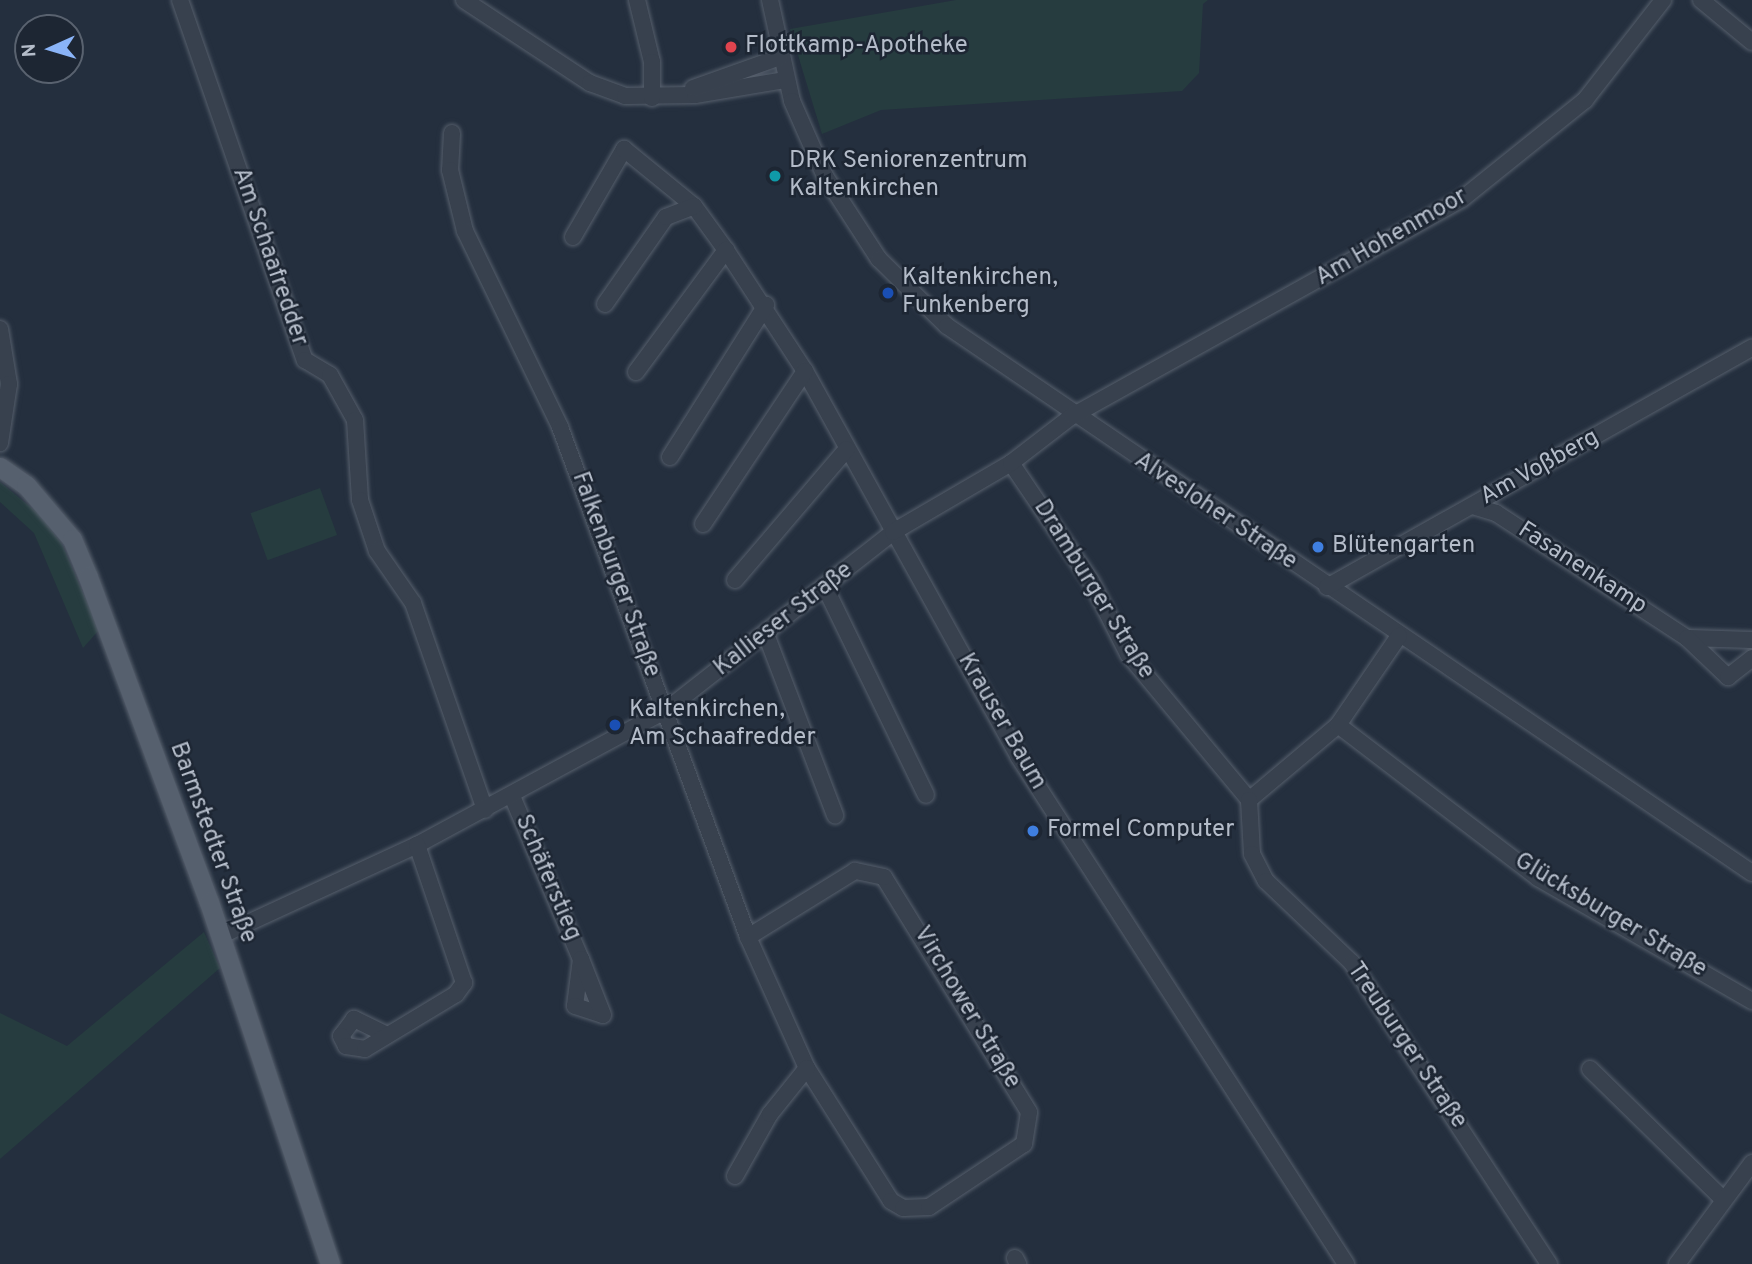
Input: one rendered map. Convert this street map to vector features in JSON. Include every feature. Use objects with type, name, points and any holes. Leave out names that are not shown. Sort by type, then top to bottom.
[{"type":"main road","name":"Barmstedter Straße","points":[[0,467],[26,485],[72,538],[220,936],[330,1264]]},
{"type":"street","name":"Am Schaafredder","points":[[180,0],[305,360],[330,375],[355,419],[360,500],[377,551],[413,603],[485,810]]},
{"type":"street","points":[[464,0],[590,83],[625,96],[652,98],[786,80]]},
{"type":"street","points":[[637,0],[652,62],[652,98]]},
{"type":"street","name":"Alvesloher Straße","points":[[770,0],[786,80],[825,176],[879,259],[947,326],[1072,416],[1752,873]]},
{"type":"street","name":"Am Hohenmoor","points":[[1072,416],[1462,199],[1585,100],[1663,0]]},
{"type":"street","points":[[1701,0],[1752,42]]},
{"type":"street","points":[[684,94],[780,57]]},
{"type":"street","name":"Falkenburger Straße","points":[[452,133],[450,170],[465,231],[560,427],[748,937],[807,1068],[891,1201]]},
{"type":"street","name":"Krauser Baum","points":[[573,237],[624,149],[694,206],[766,305],[1018,756],[1346,1264]]},
{"type":"street","points":[[605,304],[666,217],[694,206]]},
{"type":"street","points":[[636,372],[726,250]]},
{"type":"street","points":[[670,457],[766,305]]},
{"type":"street","points":[[0,351],[1,331]]},
{"type":"street","points":[[0,443],[9,384],[1,331]]},
{"type":"street","name":"Am Voßberg","points":[[1327,587],[1752,348]]},
{"type":"street","points":[[703,524],[805,372]]},
{"type":"street","name":"Kallieser Straße","points":[[220,936],[417,845],[665,711],[767,637],[893,532],[1011,463],[1072,416]]},
{"type":"street","points":[[736,580],[848,449]]},
{"type":"street","name":"Dramburger Straße","points":[[1011,463],[1091,581],[1128,654],[1249,800]]},
{"type":"street","name":"Fasanenkamp","points":[[1473,506],[1496,513],[1688,638],[1728,677],[1752,658]]},
{"type":"street","points":[[825,587],[926,795]]},
{"type":"street","points":[[1249,800],[1338,725],[1399,636]]},
{"type":"street","points":[[767,637],[835,815]]},
{"type":"street","points":[[1688,638],[1752,640]]},
{"type":"street","name":"Glücksburger Straße","points":[[1338,725],[1538,878],[1752,1001]]},
{"type":"street","name":"Schäferstieg","points":[[512,796],[581,959]]},
{"type":"street","name":"Treuburger Straße","points":[[1249,800],[1250,844],[1266,881],[1352,963],[1549,1264]]},
{"type":"street","points":[[387,1035],[456,995],[464,983],[417,845]]},
{"type":"street","name":"Virchower Straße","points":[[748,937],[855,871],[884,877],[1030,1112],[1030,1133],[1017,1152],[929,1207],[902,1208],[891,1201]]},
{"type":"street","points":[[735,1176],[770,1114],[807,1068]]},
{"type":"street","points":[[1590,1069],[1724,1200]]},
{"type":"street","points":[[1677,1264],[1752,1163]]},
{"type":"green space","points":[[956,0],[1208,0],[1203,4],[1199,73],[1182,91],[881,110],[822,134],[790,29]]},
{"type":"green space","points":[[0,482],[39,514],[62,544],[99,630],[83,648],[34,533],[0,502]]},
{"type":"green space","points":[[320,488],[337,535],[268,560],[250,513]]},
{"type":"green space","points":[[204,932],[220,968],[0,1159],[0,1013],[67,1046]]},
{"type":"place","name":"Flottkamp-Apotheke","points":[[731,47]]},
{"type":"place","name":"DRK Seniorenzentrum Kaltenkirchen","points":[[775,176]]},
{"type":"place","name":"Kaltenkirchen, Funkenberg","points":[[888,293]]},
{"type":"place","name":"Blütengarten","points":[[1318,547]]},
{"type":"place","name":"Kaltenkirchen, Am Schaafredder","points":[[615,725]]},
{"type":"place","name":"Formel Computer","points":[[1033,831]]}]
